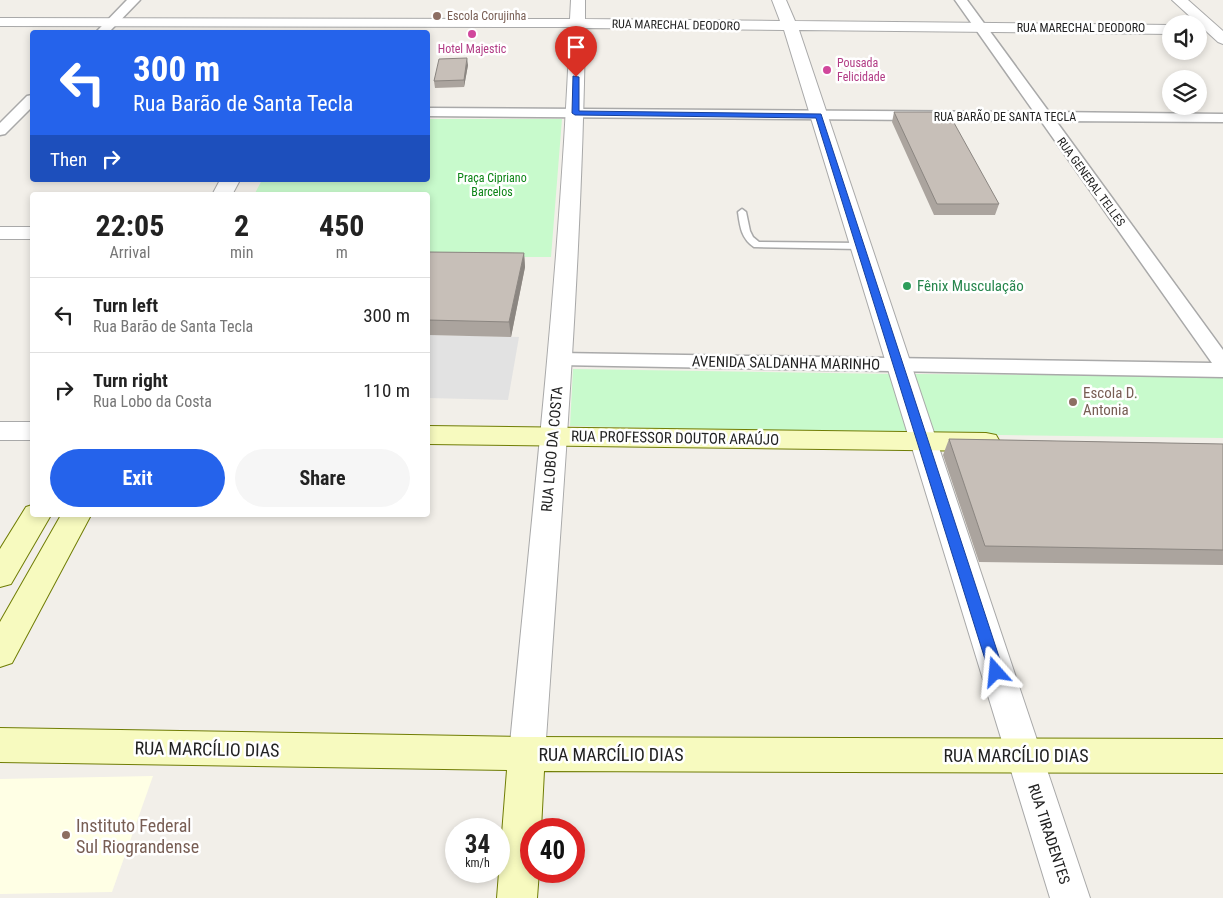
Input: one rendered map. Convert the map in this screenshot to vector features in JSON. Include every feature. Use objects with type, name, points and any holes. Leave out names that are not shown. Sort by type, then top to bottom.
[{"type":"main road","name":"RUA PROFESSOR DOUTOR ARAÚJO","points":[[430,435],[923,440]]},
{"type":"main road","points":[[923,440],[1013,442]]},
{"type":"main road","points":[[0,575],[35,517]]},
{"type":"main road","points":[[0,654],[75,517]]},
{"type":"main road","name":"RUA MARCÍLIO DIAS","points":[[0,745],[527,754],[1223,756]]},
{"type":"main road","name":"RUA LOBO DA COSTA","points":[[517,898],[527,754]]},
{"type":"street","points":[[107,27],[134,0]]},
{"type":"street","name":"RUA LOBO DA COSTA","points":[[527,754],[559,359],[575,113],[578,0]]},
{"type":"street","name":"RUA TIRADENTES","points":[[779,0],[790,26],[1070,898]]},
{"type":"street","name":"RUA GENERAL TELLES","points":[[961,0],[1044,118],[1223,364]]},
{"type":"street","points":[[1179,0],[1214,31]]},
{"type":"street","points":[[319,28],[331,8]]},
{"type":"street","name":"RUA MARECHAL DEODORO","points":[[0,22],[107,27],[319,28],[576,24],[1162,29]]},
{"type":"street","points":[[0,112],[26,112]]},
{"type":"street","points":[[0,131],[26,112]]},
{"type":"street","name":"RUA BARÃO DE SANTA TECLA","points":[[430,112],[1223,118]]},
{"type":"street","points":[[0,233],[30,233]]},
{"type":"street","name":"AVENIDA SALDANHA MARINHO","points":[[559,359],[1223,370]]},
{"type":"street","points":[[0,431],[30,431]]},
{"type":"lane","points":[[742,212],[745,234],[751,242],[757,245],[860,246]]},
{"type":"shaded area","points":[[430,335],[519,337],[508,400],[430,398]]},
{"type":"shaded area","name":"Instituto Federal Sul Riograndense","points":[[153,776],[112,892],[0,894],[0,779]]},
{"type":"green space","name":"Praça Cipriano Barcelos","points":[[430,119],[562,119],[551,257],[430,257],[430,192],[256,192],[261,182],[430,182]]},
{"type":"green space","points":[[573,369],[893,374],[910,434],[570,426]]},
{"type":"green space","points":[[914,374],[1223,376],[1223,438],[935,434]]},
{"type":"building","points":[[467,58],[464,80],[434,81],[439,59]]},
{"type":"building","points":[[894,112],[948,112],[999,204],[937,204]]},
{"type":"building","points":[[430,252],[524,253],[509,322],[430,320]]},
{"type":"building","points":[[949,439],[1223,444],[1223,550],[985,546]]},
{"type":"place","name":"Escola Corujinha","points":[[437,16]]},
{"type":"place","name":"Hotel Majestic","points":[[472,34]]},
{"type":"place","name":"Pousada Felicidade","points":[[827,70]]},
{"type":"place","name":"Fênix Musculação","points":[[907,286]]},
{"type":"place","name":"Escola D. Antonia","points":[[1073,402]]},
{"type":"place","name":"Instituto Federal Sul Riograndense","points":[[66,835]]},
{"type":"route","points":[[576,77],[575,113],[819,116],[996,672]]}]
